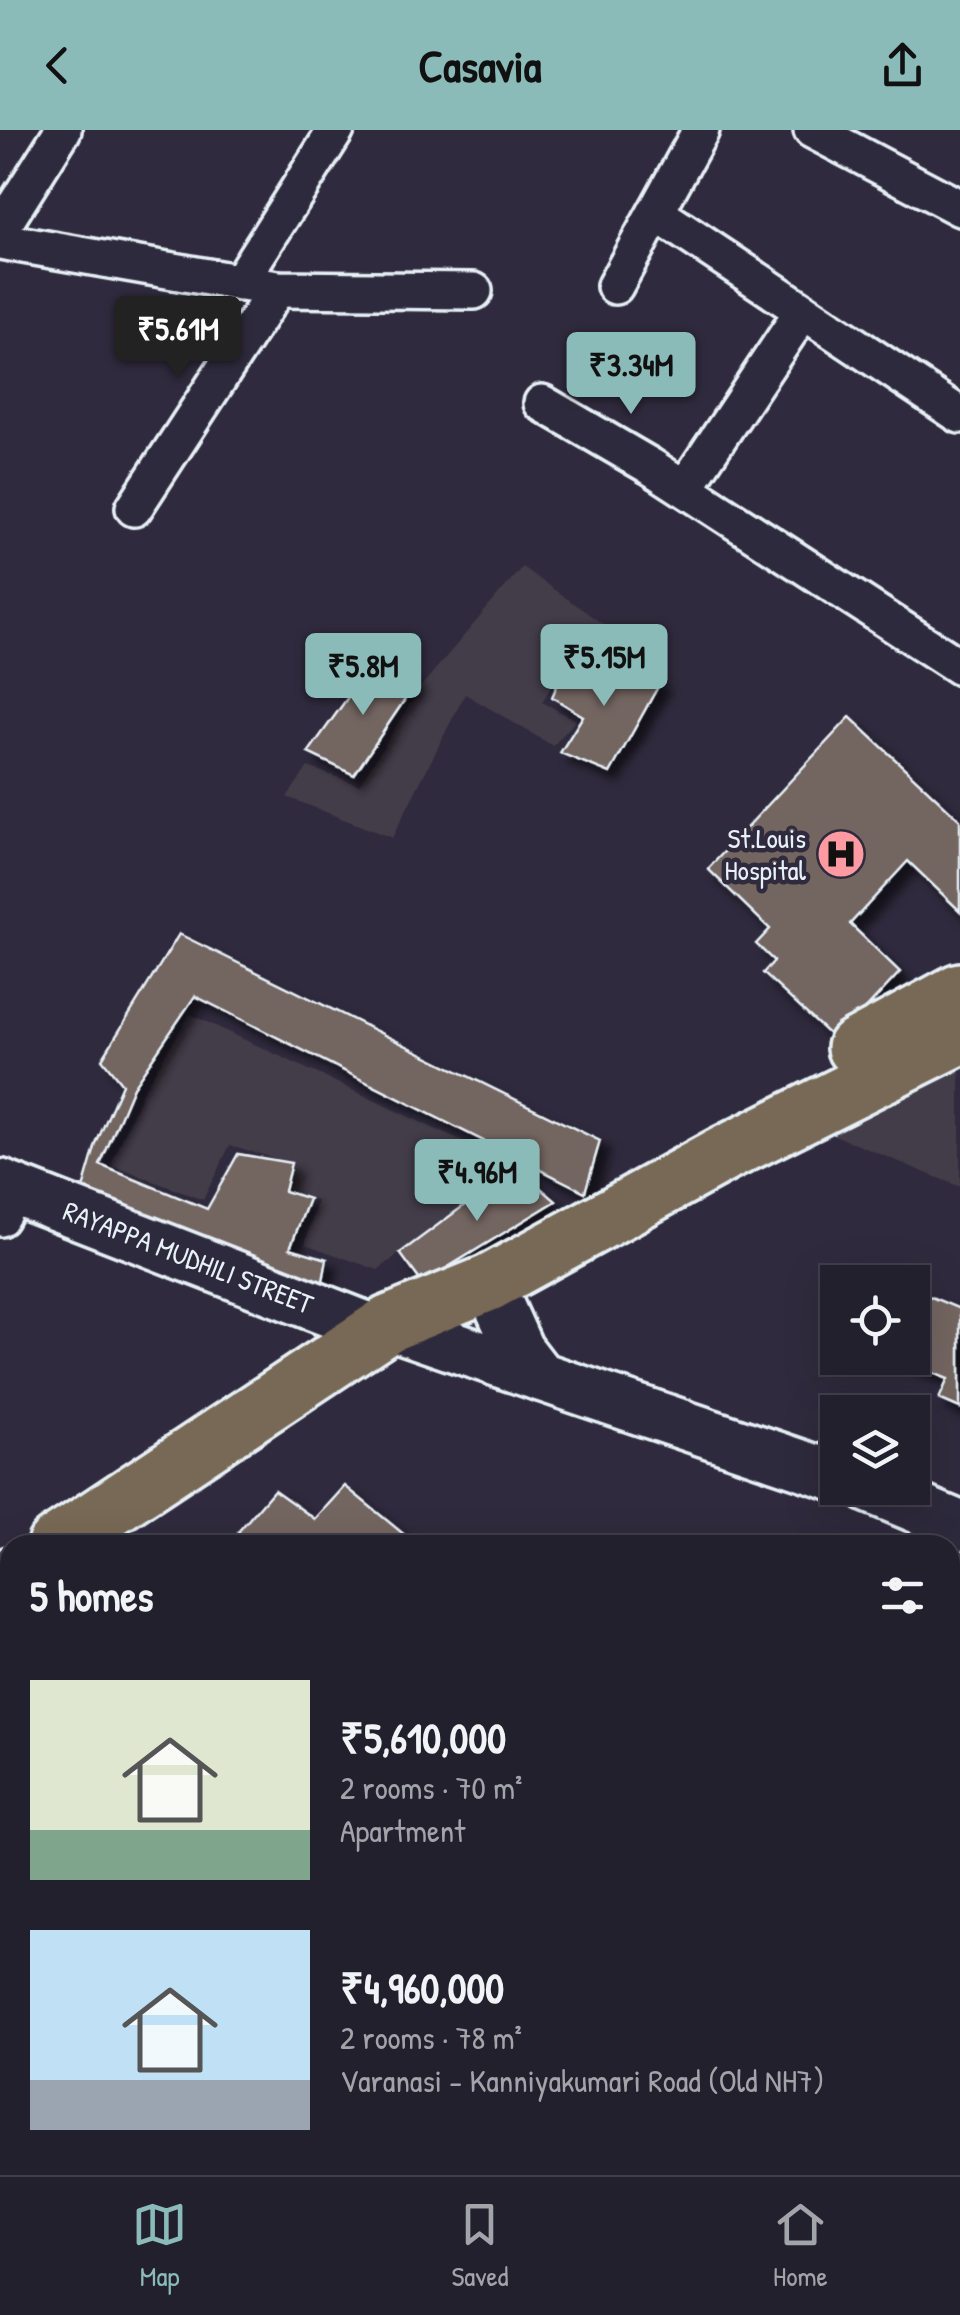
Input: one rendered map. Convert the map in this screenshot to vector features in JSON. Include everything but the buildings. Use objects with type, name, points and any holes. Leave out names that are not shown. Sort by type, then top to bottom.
[{"type":"main road","points":[[71,1535],[470,1265],[774,1111],[956,1013]]},
{"type":"main road","points":[[383,1327],[489,1283],[774,1111]]},
{"type":"street","points":[[0,230],[63,130]]},
{"type":"street","points":[[239,283],[336,130]]},
{"type":"street","points":[[616,286],[701,130]]},
{"type":"street","points":[[812,130],[960,208]]},
{"type":"street","points":[[656,213],[960,415]]},
{"type":"street","points":[[0,241],[277,289],[474,291]]},
{"type":"street","points":[[134,508],[277,289]]},
{"type":"street","points":[[685,488],[803,310]]},
{"type":"street","points":[[542,403],[685,488],[960,667]]},
{"type":"street","name":"RAYAPPA MUDHILI STREET","points":[[5,1197],[820,1471]]},
{"type":"street","points":[[489,1283],[520,1350],[539,1376]]},
{"type":"street","points":[[909,1505],[960,1526]]},
{"type":"shaded area","points":[[522,567],[613,631],[588,668],[567,660],[542,702],[576,720],[553,746],[465,694],[392,838],[287,797],[308,767],[359,785],[423,684]]},
{"type":"shaded area","points":[[190,1014],[516,1167],[378,1270],[305,1244],[317,1201],[284,1191],[290,1163],[230,1145],[203,1200],[111,1165],[142,1092]]},
{"type":"shaded area","points":[[960,1051],[960,1187],[817,1128]]},
{"type":"place","name":"St.Louis Hospital","points":[[841,854]]}]
